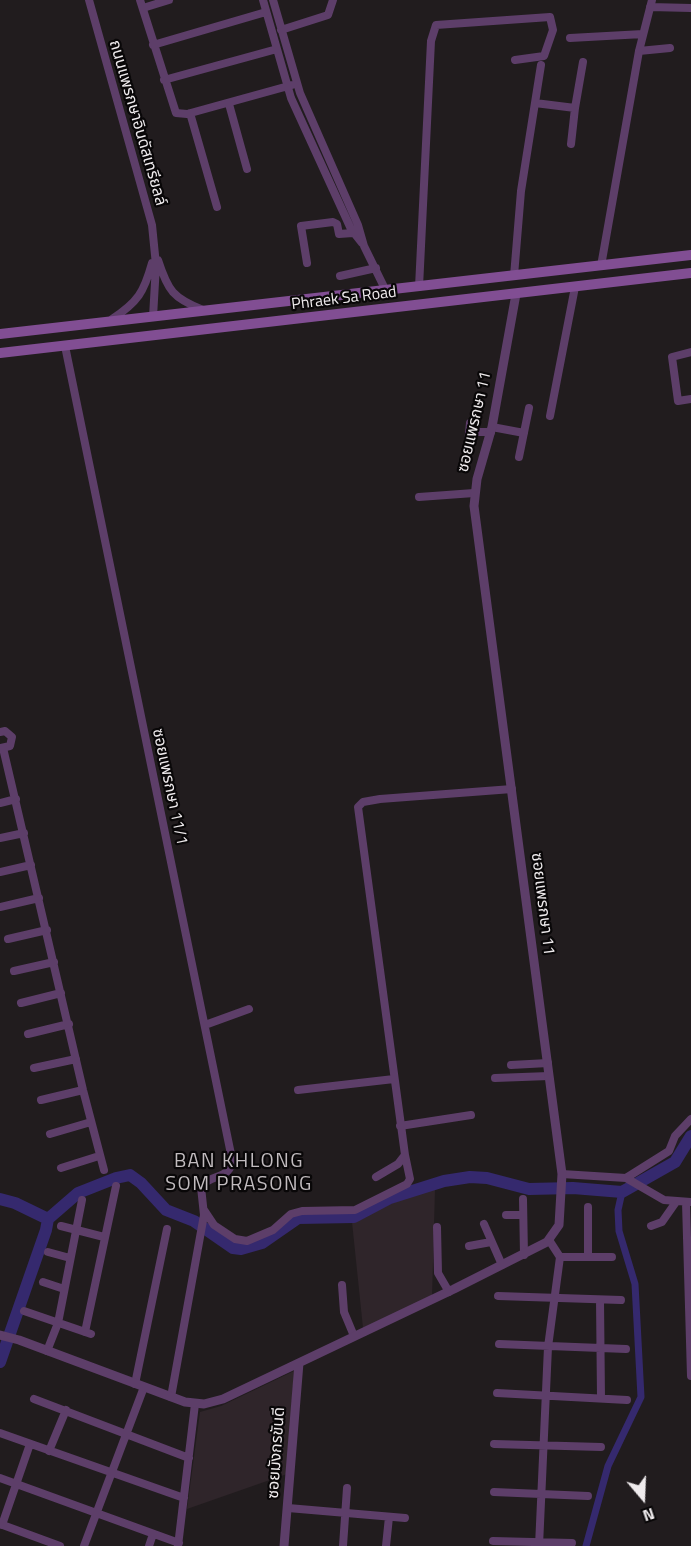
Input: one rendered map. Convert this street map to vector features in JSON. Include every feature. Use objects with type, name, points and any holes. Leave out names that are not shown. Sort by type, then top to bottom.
[{"type":"main road","name":"Phraek Sa Road","points":[[0,334],[691,255]]},
{"type":"main road","name":"Phraek Sa Road","points":[[0,353],[691,273]]},
{"type":"street","name":"ถนนแพรกษาอินดัสเทรียลล์","points":[[89,0],[152,225],[155,253],[153,316]]},
{"type":"street","points":[[169,0],[141,4],[176,113],[190,113],[229,104],[297,84]]},
{"type":"street","points":[[263,0],[288,87],[353,233],[364,246],[386,291]]},
{"type":"street","points":[[273,0],[297,84],[358,225],[364,246]]},
{"type":"street","points":[[281,30],[328,15],[333,0]]},
{"type":"street","points":[[601,266],[639,51],[651,4],[691,8]]},
{"type":"street","points":[[153,45],[266,12]]},
{"type":"street","points":[[419,287],[430,52],[436,25],[550,17],[553,30],[544,56],[515,60]]},
{"type":"street","points":[[570,38],[643,34]]},
{"type":"street","points":[[639,51],[670,48]]},
{"type":"street","points":[[164,80],[277,49]]},
{"type":"street","points":[[571,144],[583,62]]},
{"type":"street","points":[[514,276],[521,191],[541,65]]},
{"type":"street","points":[[536,103],[575,108]]},
{"type":"street","points":[[229,104],[247,169]]},
{"type":"street","points":[[190,113],[218,207]]},
{"type":"street","points":[[318,156],[326,153]]},
{"type":"street","points":[[307,263],[301,226],[333,222],[337,224],[339,234],[353,233]]},
{"type":"street","name":"ถนนแพรกษาอินดัสเทรียลล์","points":[[155,253],[170,292],[183,302],[204,311]]},
{"type":"street","name":"ถนนแพรกษาอินดัสเทรียลล์","points":[[110,321],[130,308],[143,292],[155,253]]},
{"type":"street","points":[[340,276],[376,268]]},
{"type":"street","points":[[550,416],[575,287]]},
{"type":"street","name":"ซอยแพรกษา 11","points":[[516,294],[491,430],[474,493],[475,525],[512,789],[562,1178],[560,1225],[549,1240]]},
{"type":"street","name":"ซอยแพรกษา 11/1","points":[[66,346],[232,1165],[226,1174],[208,1180],[201,1187],[203,1212]]},
{"type":"street","points":[[691,352],[672,357],[678,401],[691,399]]},
{"type":"street","points":[[519,457],[529,408]]},
{"type":"street","points":[[466,464],[470,423]]},
{"type":"street","points":[[469,432],[491,430],[524,433]]},
{"type":"street","points":[[418,497],[474,493]]},
{"type":"street","points":[[0,731],[5,731],[12,737],[10,746],[2,748],[4,767],[16,799],[83,1090],[104,1170]]},
{"type":"street","points":[[203,1212],[213,1224],[228,1234],[239,1240],[250,1240],[276,1228],[291,1214],[307,1210],[355,1210],[407,1184],[410,1179],[400,1126],[359,804],[403,797],[512,789]]},
{"type":"street","points":[[0,803],[16,799]]},
{"type":"street","points":[[0,838],[24,833]]},
{"type":"street","points":[[0,872],[31,865]]},
{"type":"street","points":[[0,907],[39,898]]},
{"type":"street","points":[[8,939],[46,930]]},
{"type":"street","points":[[14,971],[54,962]]},
{"type":"street","points":[[21,1003],[62,993]]},
{"type":"street","points":[[205,1025],[249,1009]]},
{"type":"street","points":[[28,1034],[69,1024]]},
{"type":"street","points":[[34,1068],[76,1059]]},
{"type":"street","points":[[511,1065],[548,1063]]},
{"type":"street","points":[[495,1078],[549,1076]]},
{"type":"street","points":[[298,1090],[394,1078]]},
{"type":"street","points":[[41,1100],[83,1090]]},
{"type":"street","points":[[400,1126],[471,1115]]},
{"type":"street","points":[[629,1181],[669,1152],[675,1136],[691,1119]]},
{"type":"street","points":[[50,1134],[91,1122]]},
{"type":"street","points":[[376,1177],[398,1164],[405,1155]]},
{"type":"street","points":[[61,1168],[99,1156]]},
{"type":"street","points":[[562,1178],[629,1181],[646,1192],[676,1202],[688,1203],[691,1376]]},
{"type":"street","points":[[24,1311],[88,1333],[104,1237],[116,1186]]},
{"type":"street","points":[[523,1199],[524,1255]]},
{"type":"street","points":[[47,1351],[58,1323],[82,1200]]},
{"type":"street","points":[[651,1226],[662,1222],[676,1202]]},
{"type":"street","points":[[588,1207],[588,1257]]},
{"type":"street","points":[[171,1397],[203,1212]]},
{"type":"street","points":[[506,1215],[523,1215]]},
{"type":"street","points":[[484,1224],[502,1265]]},
{"type":"street","points":[[61,1226],[104,1237]]},
{"type":"street","points":[[437,1227],[438,1273],[449,1292]]},
{"type":"street","points":[[84,1546],[127,1432],[139,1386],[167,1229]]},
{"type":"street","points":[[1,1335],[139,1386],[195,1404],[223,1399],[449,1292],[549,1240],[560,1257],[548,1347],[539,1544]]},
{"type":"street","points":[[469,1246],[492,1242]]},
{"type":"street","points":[[48,1252],[70,1258]]},
{"type":"street","points":[[560,1257],[612,1257]]},
{"type":"street","points":[[43,1282],[64,1289]]},
{"type":"street","points":[[342,1285],[344,1312],[354,1335]]},
{"type":"street","points":[[498,1296],[621,1300]]},
{"type":"street","points":[[600,1300],[601,1398]]},
{"type":"street","points":[[499,1344],[627,1349]]},
{"type":"street","name":"ซอยมังกรขันดี","points":[[284,1546],[299,1363]]},
{"type":"street","points":[[497,1393],[627,1400]]},
{"type":"street","points":[[34,1399],[127,1432],[189,1458]]},
{"type":"street","points":[[0,1478],[178,1544],[195,1404]]},
{"type":"street","points":[[49,1451],[66,1410]]},
{"type":"street","points":[[0,1432],[111,1474],[184,1498]]},
{"type":"street","points":[[30,1444],[1,1525],[41,1543],[60,1546]]},
{"type":"street","points":[[494,1444],[544,1444],[601,1448]]},
{"type":"street","points":[[343,1546],[347,1488]]},
{"type":"street","points":[[494,1492],[588,1496]]},
{"type":"street","points":[[288,1508],[405,1518]]},
{"type":"street","points":[[387,1546],[389,1517]]},
{"type":"street","points":[[149,1546],[153,1534]]},
{"type":"street","points":[[493,1541],[539,1544],[572,1543]]},
{"type":"shaded area","points":[[435,1189],[432,1297],[363,1328],[352,1222],[399,1200]]},
{"type":"shaded area","points":[[294,1371],[287,1474],[187,1509],[200,1412],[221,1406]]},
{"type":"waterway","points":[[48,1219],[78,1193],[130,1175],[141,1183],[166,1210],[194,1221],[233,1248],[241,1249],[262,1243],[298,1218],[354,1217],[390,1198],[444,1181],[470,1177],[487,1178],[529,1189],[573,1188],[622,1192],[675,1162],[691,1136]]},
{"type":"waterway","points":[[586,1546],[608,1466],[641,1397],[635,1284],[619,1231],[618,1210],[622,1192]]},
{"type":"waterway","points":[[0,1199],[15,1203],[48,1219]]},
{"type":"waterway","points":[[0,1362],[48,1219]]},
{"type":"district","name":"BAN KHLONG SOM PRASONG","points":[[239,1174]]}]
